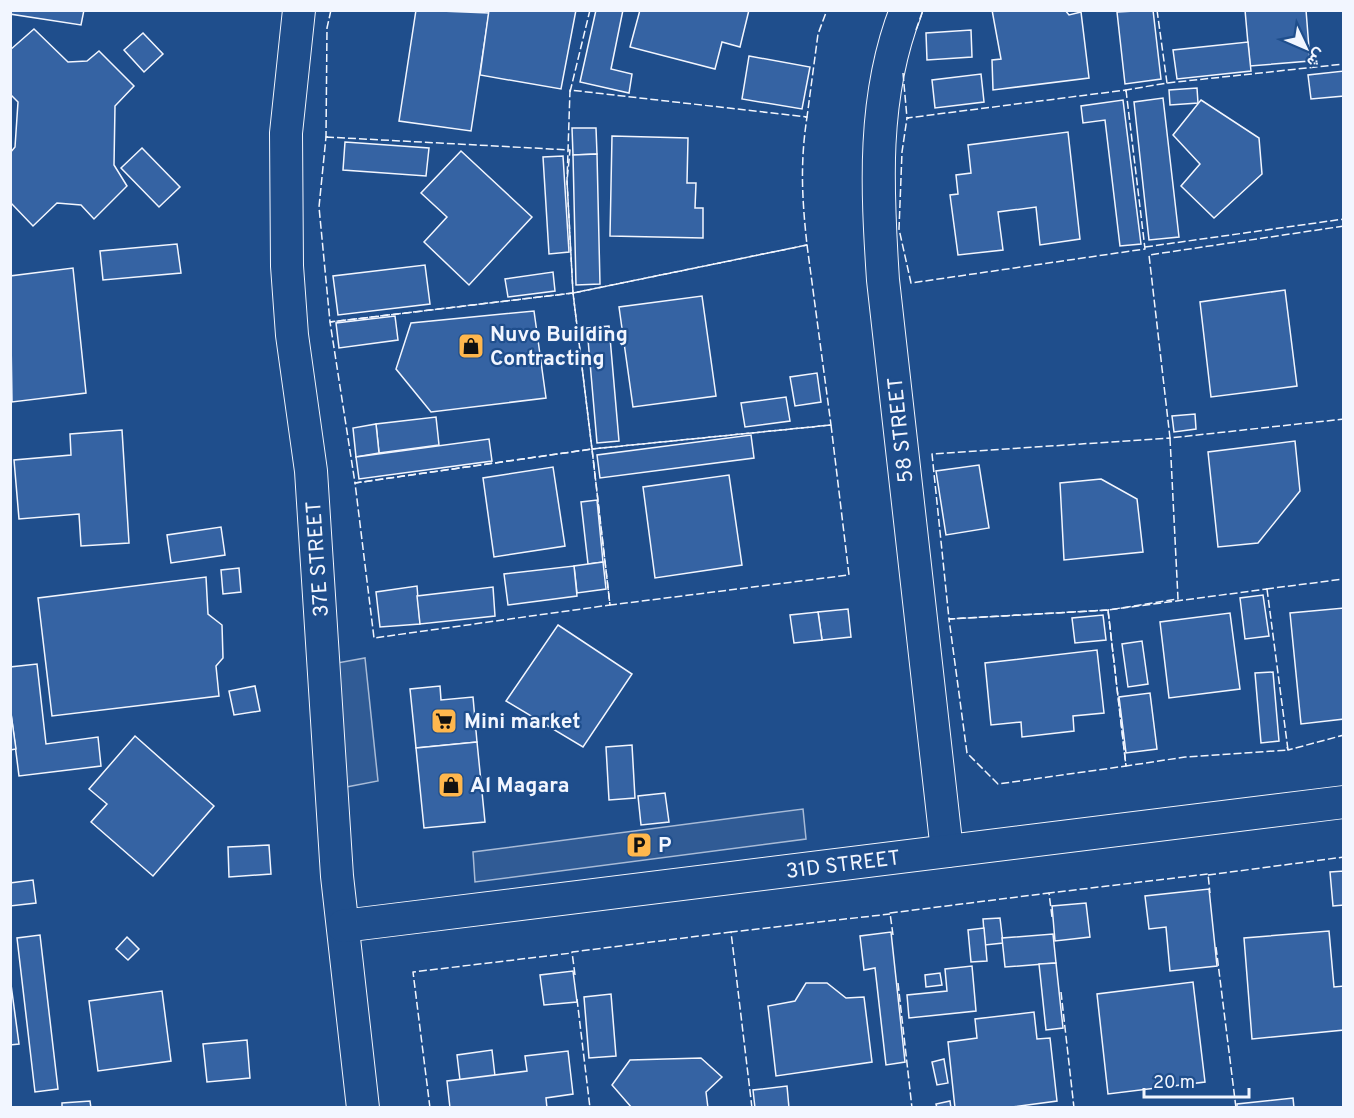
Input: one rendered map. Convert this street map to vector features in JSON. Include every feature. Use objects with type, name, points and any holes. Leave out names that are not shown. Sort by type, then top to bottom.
[{"type":"street","name":"37E STREET","points":[[299,10],[286,133],[287,266],[296,369],[311,471],[337,876],[363,1107]]},
{"type":"street","name":"58 STREET","points":[[906,10],[892,55],[884,92],[879,129],[878,199],[883,280],[947,851]]},
{"type":"street","name":"31D STREET","points":[[343,926],[1344,802]]},
{"type":"shaded area","points":[[365,658],[378,781],[341,788],[326,665]]},
{"type":"shaded area","name":"P","points":[[803,809],[806,839],[475,882],[473,852]]},
{"type":"building","points":[[10,10],[84,10],[81,25],[10,14]]},
{"type":"building","points":[[416,10],[489,13],[471,131],[399,121]]},
{"type":"building","points":[[489,10],[576,10],[561,89],[480,75]]},
{"type":"building","points":[[596,10],[623,10],[611,69],[632,74],[629,93],[580,82]]},
{"type":"building","points":[[640,10],[749,10],[740,47],[722,42],[715,69],[630,47]]},
{"type":"building","points":[[992,10],[1065,10],[1069,15],[1081,12],[1089,78],[993,90],[992,60],[1001,59]]},
{"type":"building","points":[[1153,10],[1161,79],[1125,84],[1117,12]]},
{"type":"building","points":[[1245,10],[1306,10],[1310,61],[1250,66]]},
{"type":"building","points":[[34,29],[68,62],[87,61],[99,51],[134,86],[115,106],[114,165],[127,186],[94,219],[81,205],[57,203],[33,226],[10,202],[10,153],[15,147],[18,102],[10,94],[10,50]]},
{"type":"building","points":[[971,30],[972,57],[927,60],[926,33]]},
{"type":"building","points":[[143,33],[163,54],[144,72],[124,50]]},
{"type":"building","points":[[1248,42],[1251,71],[1177,79],[1173,50]]},
{"type":"building","points":[[749,56],[810,67],[802,109],[742,99]]},
{"type":"building","points":[[1344,71],[1344,96],[1311,99],[1308,75]]},
{"type":"building","points":[[981,74],[984,102],[935,108],[932,80]]},
{"type":"building","points":[[1197,88],[1198,103],[1170,105],[1169,90]]},
{"type":"building","points":[[1163,98],[1179,237],[1149,240],[1134,102]]},
{"type":"building","points":[[1123,100],[1141,244],[1120,246],[1105,120],[1083,123],[1081,106]]},
{"type":"building","points":[[1201,100],[1259,138],[1262,174],[1214,218],[1181,186],[1200,164],[1173,135]]},
{"type":"building","points":[[572,128],[596,128],[597,154],[573,155]]},
{"type":"building","points":[[1068,132],[1080,239],[1040,245],[1036,207],[998,212],[1003,250],[958,255],[950,195],[958,194],[956,175],[971,173],[968,145]]},
{"type":"building","points":[[612,136],[688,138],[687,183],[696,183],[695,208],[703,208],[703,238],[610,236]]},
{"type":"building","points":[[345,142],[429,148],[426,176],[343,170]]},
{"type":"building","points":[[142,148],[180,187],[159,207],[121,168]]},
{"type":"building","points":[[461,151],[532,217],[469,285],[424,242],[447,217],[421,193]]},
{"type":"building","points":[[597,154],[600,284],[576,285],[573,155]]},
{"type":"building","points":[[563,156],[569,252],[549,254],[543,157]]},
{"type":"building","points":[[177,244],[181,273],[103,280],[100,251]]},
{"type":"building","points":[[425,265],[430,304],[338,315],[333,276]]},
{"type":"building","points":[[73,268],[86,393],[12,402],[10,276]]},
{"type":"building","points":[[553,272],[555,291],[508,297],[505,279]]},
{"type":"building","points":[[1285,290],[1297,386],[1211,397],[1200,302]]},
{"type":"building","points":[[702,296],[716,396],[633,407],[619,307]]},
{"type":"building","name":"Nuvo Building Contracting","points":[[534,311],[546,398],[431,412],[396,369],[411,323]]},
{"type":"building","points":[[395,316],[398,340],[339,348],[336,323]]},
{"type":"building","points":[[609,326],[619,441],[597,443],[587,328]]},
{"type":"building","points":[[817,373],[821,402],[795,406],[790,377]]},
{"type":"building","points":[[786,397],[790,421],[745,427],[741,403]]},
{"type":"building","points":[[1195,414],[1196,429],[1174,432],[1172,416]]},
{"type":"building","points":[[436,417],[439,445],[379,453],[376,424]]},
{"type":"building","points":[[376,424],[379,453],[356,457],[353,428]]},
{"type":"building","points":[[122,430],[129,543],[81,546],[79,514],[19,519],[14,460],[71,455],[70,434]]},
{"type":"building","points":[[751,435],[754,458],[600,478],[597,455]]},
{"type":"building","points":[[489,439],[492,461],[359,479],[356,457]]},
{"type":"building","points":[[1295,441],[1300,491],[1258,543],[1218,547],[1208,452]]},
{"type":"building","points":[[979,465],[989,528],[946,535],[936,471]]},
{"type":"building","points":[[553,467],[565,546],[494,557],[483,478]]},
{"type":"building","points":[[729,475],[742,565],[655,578],[643,487]]},
{"type":"building","points":[[1101,479],[1137,499],[1143,552],[1064,560],[1060,483]]},
{"type":"building","points":[[597,500],[603,562],[588,564],[581,502]]},
{"type":"building","points":[[221,527],[225,555],[171,563],[167,535]]},
{"type":"building","points":[[603,562],[606,589],[577,593],[574,566]]},
{"type":"building","points":[[574,566],[577,596],[508,605],[504,574]]},
{"type":"building","points":[[239,568],[241,592],[223,594],[221,570]]},
{"type":"building","points":[[206,577],[208,614],[222,625],[223,658],[216,666],[219,696],[52,716],[38,598]]},
{"type":"building","points":[[417,586],[420,624],[380,627],[376,592]]},
{"type":"building","points":[[493,587],[495,616],[420,624],[417,596]]},
{"type":"building","points":[[1263,595],[1269,636],[1245,639],[1240,598]]},
{"type":"building","points":[[1344,608],[1344,719],[1301,724],[1290,613]]},
{"type":"building","points":[[848,609],[851,637],[822,640],[818,612]]},
{"type":"building","points":[[818,612],[822,640],[794,643],[790,615]]},
{"type":"building","points":[[1230,613],[1240,689],[1169,698],[1160,622]]},
{"type":"building","points":[[1103,615],[1106,640],[1075,643],[1072,618]]},
{"type":"building","points":[[558,625],[632,674],[583,747],[506,701]]},
{"type":"building","points":[[1142,641],[1148,684],[1128,687],[1122,644]]},
{"type":"building","points":[[1097,650],[1104,713],[1073,716],[1074,731],[1022,737],[1021,722],[991,725],[985,663]]},
{"type":"building","points":[[37,664],[46,744],[98,737],[101,766],[19,776],[10,705],[10,667]]},
{"type":"building","points":[[1273,672],[1279,741],[1261,743],[1255,673]]},
{"type":"building","points":[[255,686],[260,711],[234,715],[229,691]]},
{"type":"building","name":"Mini market","points":[[440,686],[441,700],[473,697],[477,742],[416,748],[410,689]]},
{"type":"building","points":[[1150,693],[1157,749],[1126,753],[1119,697]]},
{"type":"building","points":[[10,707],[16,749],[10,750]]},
{"type":"building","points":[[135,736],[214,806],[153,876],[91,822],[107,804],[89,789]]},
{"type":"building","name":"Al Magara","points":[[477,742],[485,822],[424,828],[416,748]]},
{"type":"building","points":[[632,745],[635,798],[609,800],[606,747]]},
{"type":"building","points":[[665,793],[669,822],[641,825],[638,796]]},
{"type":"building","points":[[269,845],[271,874],[229,877],[228,847]]},
{"type":"building","points":[[1344,871],[1344,905],[1333,906],[1330,872]]},
{"type":"building","points":[[33,880],[36,903],[10,906],[10,883]]},
{"type":"building","points":[[1209,889],[1217,966],[1170,971],[1166,927],[1149,929],[1145,896]]},
{"type":"building","points":[[1086,903],[1090,937],[1055,941],[1052,906]]},
{"type":"building","points":[[1000,918],[1003,943],[985,945],[983,919]]},
{"type":"building","points":[[984,928],[987,961],[971,962],[968,930]]},
{"type":"building","points":[[1329,931],[1334,987],[1344,986],[1344,1030],[1252,1039],[1244,938]]},
{"type":"building","points":[[891,932],[905,1062],[886,1065],[875,968],[864,970],[860,936]]},
{"type":"building","points":[[1053,934],[1056,963],[1005,967],[1002,938]]},
{"type":"building","points":[[40,935],[58,1089],[35,1092],[17,938]]},
{"type":"building","points":[[127,937],[139,949],[128,960],[116,949]]},
{"type":"building","points":[[1056,963],[1063,1028],[1046,1030],[1039,964]]},
{"type":"building","points":[[972,966],[976,1011],[909,1018],[907,995],[947,991],[945,969]]},
{"type":"building","points":[[573,971],[577,1002],[544,1005],[540,975]]},
{"type":"building","points":[[940,973],[942,985],[926,987],[925,975]]},
{"type":"building","points":[[10,977],[19,1044],[10,1045]]},
{"type":"building","points":[[1193,982],[1205,1082],[1108,1094],[1097,994]]},
{"type":"building","points":[[806,983],[827,983],[846,998],[864,997],[872,1062],[776,1076],[768,1006],[795,1001]]},
{"type":"building","points":[[162,991],[171,1061],[98,1071],[89,1001]]},
{"type":"building","points":[[611,994],[616,1056],[589,1058],[584,997]]},
{"type":"building","points":[[1034,1012],[1037,1039],[1050,1038],[1057,1101],[1004,1108],[955,1108],[948,1042],[977,1038],[975,1019]]},
{"type":"building","points":[[247,1040],[250,1078],[207,1082],[203,1044]]},
{"type":"building","points":[[492,1050],[495,1076],[460,1080],[457,1055]]},
{"type":"building","points":[[568,1051],[573,1094],[546,1098],[547,1108],[450,1108],[447,1081],[527,1071],[525,1056]]},
{"type":"building","points":[[701,1058],[722,1077],[706,1092],[708,1108],[632,1108],[612,1085],[630,1060]]},
{"type":"building","points":[[944,1059],[948,1083],[937,1085],[932,1062]]},
{"type":"building","points":[[787,1086],[789,1108],[755,1108],[753,1090]]},
{"type":"building","points":[[1293,1098],[1294,1108],[1237,1108],[1237,1104]]},
{"type":"building","points":[[90,1101],[91,1108],[62,1108],[62,1103]]},
{"type":"building","points":[[950,1101],[951,1108],[937,1108],[936,1104]]},
{"type":"fence","points":[[328,137],[326,137],[327,28],[331,10]]},
{"type":"fence","points":[[570,92],[590,10]]},
{"type":"fence","points":[[805,117],[807,117],[818,34],[827,10]]},
{"type":"fence","points":[[916,30],[923,10]]},
{"type":"fence","points":[[1157,10],[1167,83],[1165,83]]},
{"type":"fence","points":[[1126,92],[1126,90],[1167,83],[1344,64]]},
{"type":"fence","points":[[903,73],[907,118],[909,118]]},
{"type":"fence","points":[[573,293],[330,322],[355,483],[592,449],[573,293],[567,181],[570,90],[807,117],[802,181],[807,245],[573,293]]},
{"type":"fence","points":[[1126,90],[1145,249],[911,283],[899,229],[902,152],[907,118],[1126,90]]},
{"type":"fence","points":[[326,137],[570,150],[567,181],[573,293],[330,322],[319,207],[326,137]]},
{"type":"fence","points":[[1145,247],[1344,219]]},
{"type":"fence","points":[[1344,226],[1149,255],[1170,438],[1344,419]]},
{"type":"fence","points":[[807,245],[831,425],[592,449],[573,293],[807,245]]},
{"type":"fence","points":[[831,425],[849,575],[610,605],[592,449],[831,425]]},
{"type":"fence","points":[[1170,438],[1178,599],[1108,610],[949,619],[932,454],[1170,438]]},
{"type":"fence","points":[[592,449],[610,605],[374,638],[355,483],[592,449]]},
{"type":"fence","points":[[1266,589],[1344,579]]},
{"type":"fence","points":[[1267,589],[1288,750],[1185,757],[1126,766],[1108,610],[1267,589]]},
{"type":"fence","points":[[1108,610],[1126,766],[998,784],[967,753],[949,619],[1108,610]]},
{"type":"fence","points":[[1287,747],[1288,750],[1344,735]]},
{"type":"fence","points":[[1208,875],[1344,857]]},
{"type":"fence","points":[[1052,917],[1049,893],[1208,874],[1210,893]]},
{"type":"fence","points":[[893,935],[890,913],[1049,893]]},
{"type":"fence","points":[[752,1108],[731,932],[890,914]]},
{"type":"fence","points":[[575,975],[572,952],[731,932],[731,935]]},
{"type":"fence","points":[[1216,947],[1236,1108]]},
{"type":"fence","points":[[430,1108],[413,972],[572,953]]},
{"type":"fence","points":[[898,983],[912,1108]]},
{"type":"fence","points":[[1061,992],[1074,1108]]},
{"type":"fence","points":[[577,999],[590,1108]]},
{"type":"place","name":"Nuvo Building Contracting","points":[[471,346]]},
{"type":"place","name":"Mini market","points":[[444,721]]},
{"type":"place","name":"Al Magara","points":[[451,785]]},
{"type":"place","name":"P","points":[[639,845]]}]
